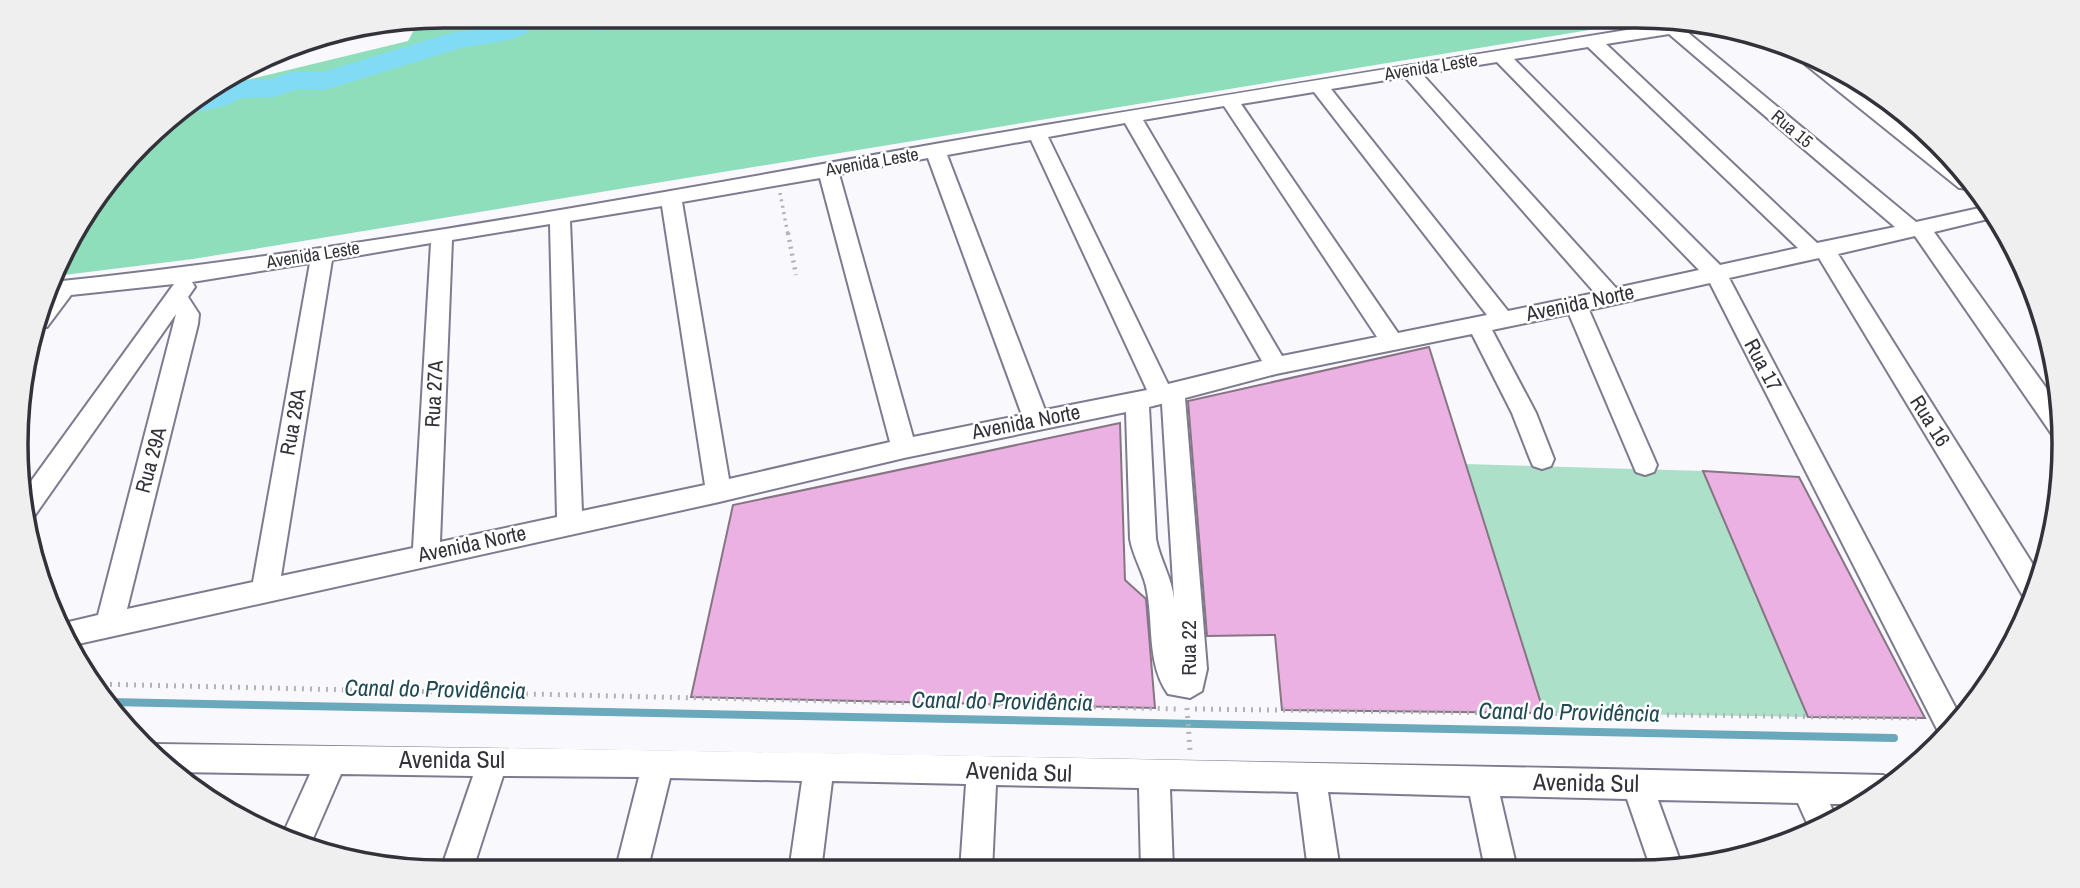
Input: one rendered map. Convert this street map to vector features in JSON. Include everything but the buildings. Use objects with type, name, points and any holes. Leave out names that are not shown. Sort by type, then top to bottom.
[{"type":"street","name":"Avenida Leste","points":[[58,289],[192,275],[671,198],[1131,116],[1663,29]]},
{"type":"street","name":"Rua 15","points":[[1689,32],[1916,229],[2051,413]]},
{"type":"street","name":"Rua 16","points":[[1591,40],[1819,250],[2029,581]]},
{"type":"street","name":"Rua 17","points":[[1500,55],[1716,274],[1947,720]]},
{"type":"street","points":[[1409,70],[1610,296]]},
{"type":"street","points":[[1834,79],[1950,171]]},
{"type":"street","points":[[1318,85],[1503,320]]},
{"type":"street","points":[[1230,101],[1391,341]]},
{"type":"street","points":[[1131,116],[1276,366]]},
{"type":"street","points":[[1038,133],[1157,396]]},
{"type":"street","points":[[935,150],[1037,419]]},
{"type":"street","points":[[828,170],[904,448]]},
{"type":"street","points":[[671,198],[719,492]]},
{"type":"street","name":"Avenida Norte","points":[[74,633],[719,492],[904,448],[1157,396],[1276,366],[1576,305],[1983,214]]},
{"type":"street","points":[[560,215],[570,523]]},
{"type":"street","name":"Rua 27A","points":[[426,554],[442,234]]},
{"type":"street","name":"Rua 28A","points":[[265,591],[322,254]]},
{"type":"street","points":[[32,500],[192,275]]},
{"type":"street","name":"Rua 29A","points":[[108,625],[187,324],[185,306],[177,298]]},
{"type":"street","points":[[1576,305],[1645,465]]},
{"type":"street","points":[[1478,325],[1524,413],[1542,459]]},
{"type":"street","name":"Rua 22","points":[[1157,396],[1186,569],[1193,669],[1192,682],[1186,686],[1178,685],[1170,674],[1164,609],[1143,538],[1157,396]]},
{"type":"street","points":[[1152,569],[1186,569]]},
{"type":"street","points":[[299,834],[332,760]]},
{"type":"street","name":"Avenida Sul","points":[[176,762],[332,760],[658,763],[1868,790]]},
{"type":"street","points":[[460,860],[493,761]]},
{"type":"street","points":[[634,860],[658,763]]},
{"type":"street","points":[[806,860],[819,768]]},
{"type":"street","points":[[977,860],[982,770]]},
{"type":"street","points":[[1154,776],[1157,860]]},
{"type":"street","points":[[1311,778],[1323,860]]},
{"type":"street","points":[[1482,782],[1499,860]]},
{"type":"street","points":[[1637,783],[1663,859]]},
{"type":"street","points":[[1807,788],[1820,817]]},
{"type":"path","points":[[778,179],[796,275]]},
{"type":"path","points":[[105,684],[1943,724]]},
{"type":"path","points":[[1188,723],[1190,748]]},
{"type":"green space","points":[[444,28],[1601,28],[193,259],[64,275],[98,213],[131,170],[170,131],[213,98],[241,81],[408,41],[414,29]]},
{"type":"green space","points":[[1465,464],[1703,471],[1808,717],[1544,713]]},
{"type":"waterway","points":[[209,101],[236,89],[274,88],[292,81],[325,81],[457,40],[499,34],[515,28]]},
{"type":"waterway","name":"Canal do Providência","points":[[118,702],[1894,738]]}]
